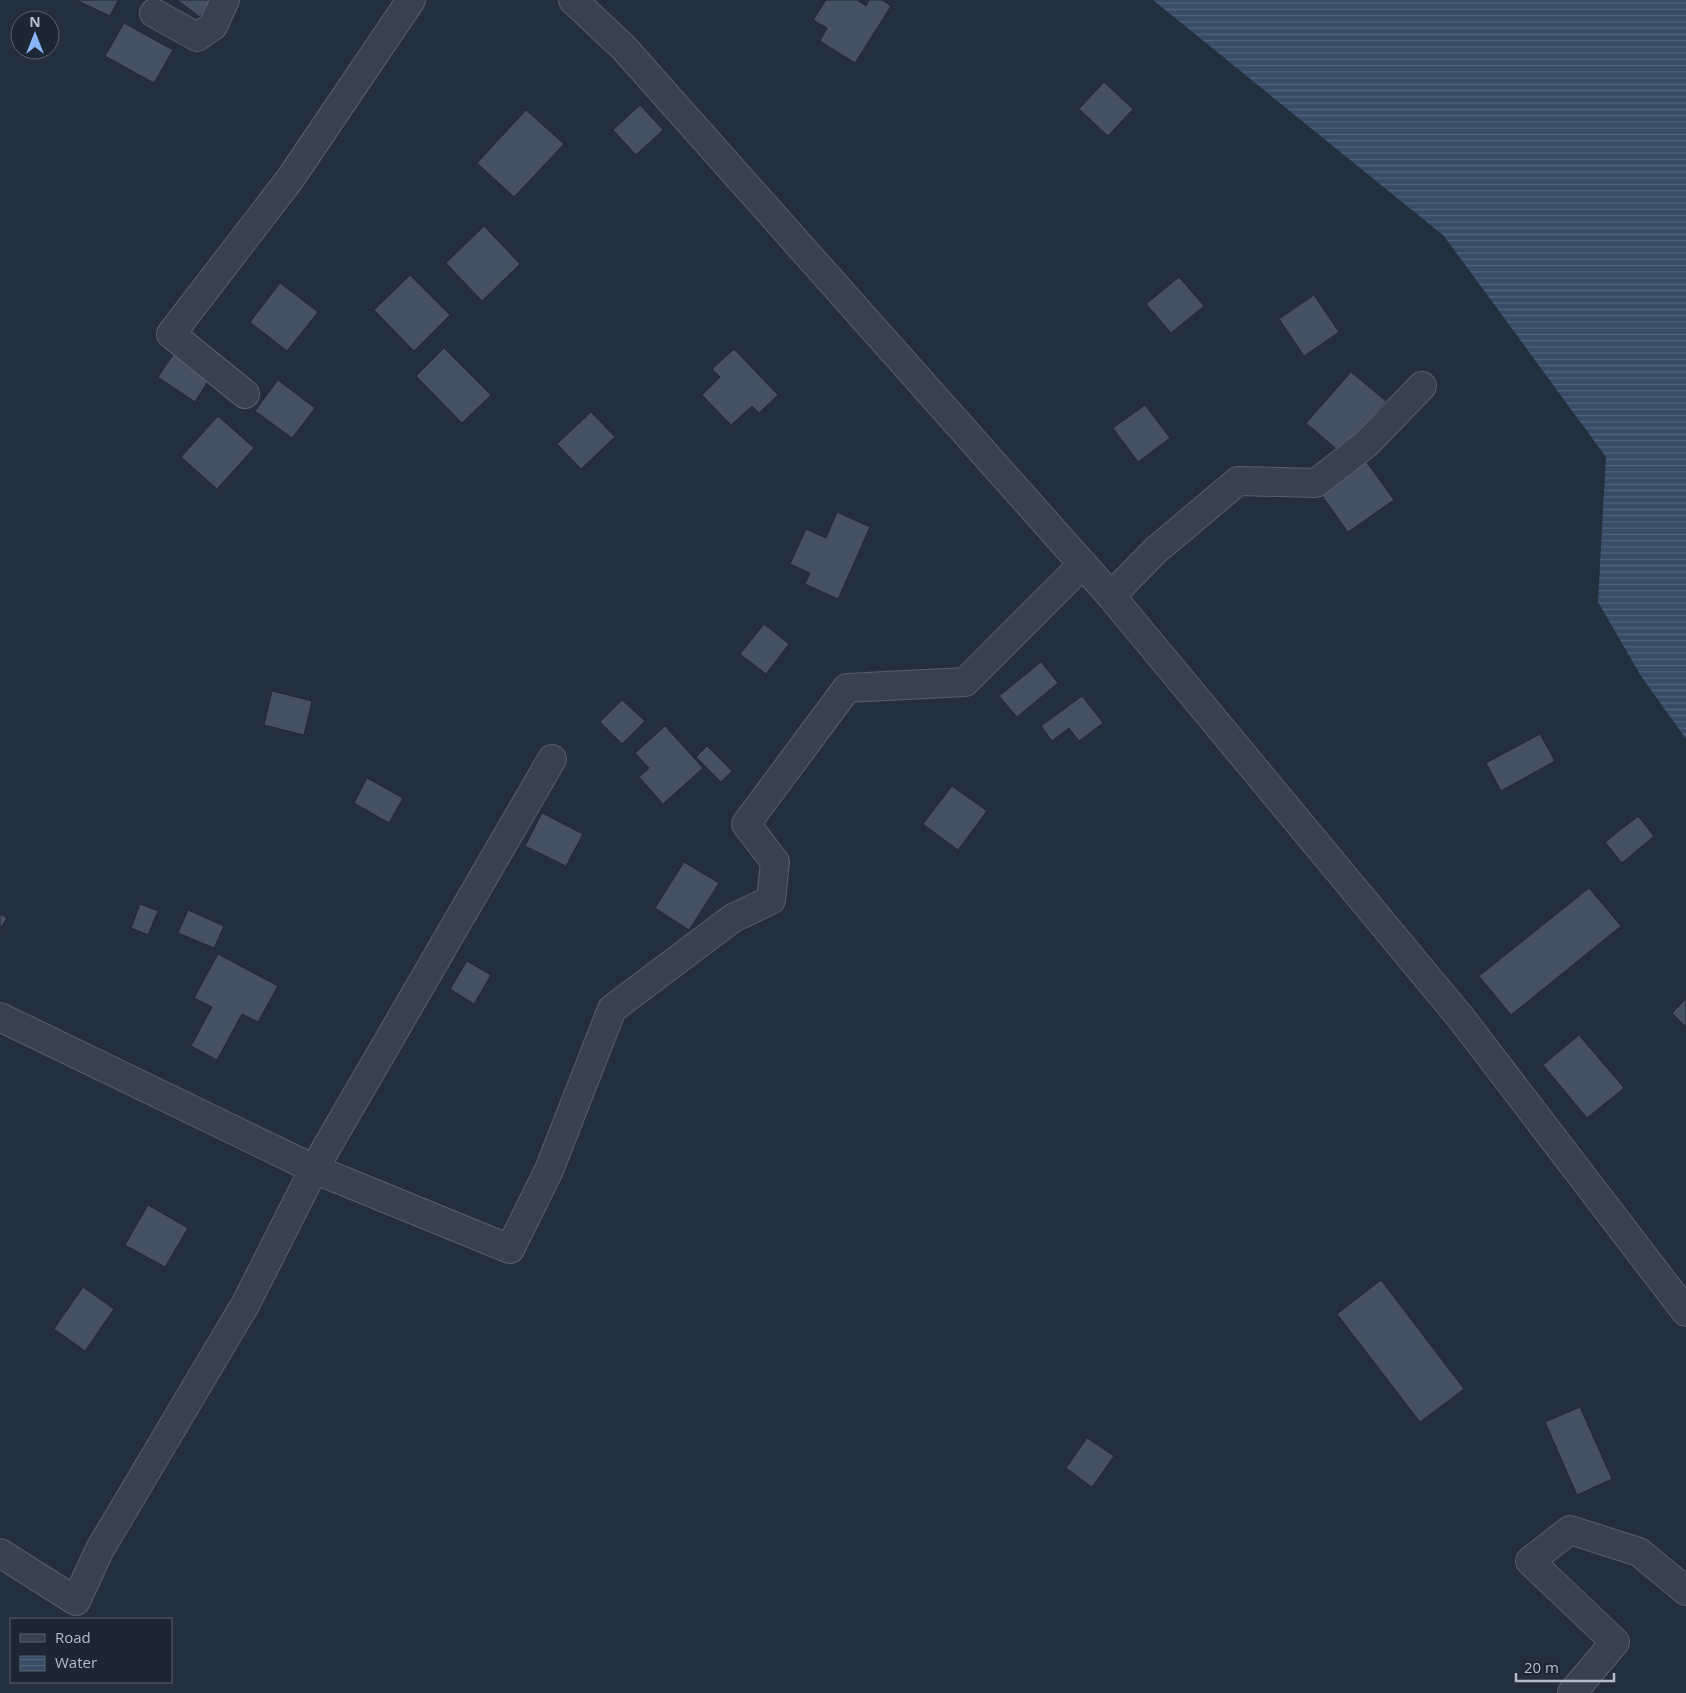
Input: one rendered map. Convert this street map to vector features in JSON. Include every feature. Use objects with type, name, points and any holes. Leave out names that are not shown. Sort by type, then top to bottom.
[{"type":"street","points":[[154,13],[197,38],[213,26],[225,0]]},
{"type":"street","points":[[246,394],[171,334],[290,179],[411,0]]},
{"type":"street","points":[[573,0],[624,48],[1111,596],[1461,1018],[1686,1312]]},
{"type":"street","points":[[1111,596],[1156,550],[1238,481],[1316,483],[1366,444],[1422,386]]},
{"type":"street","points":[[0,1017],[314,1169],[510,1248],[548,1170],[612,1010],[733,918],[771,900],[775,862],[746,824],[847,688],[965,682],[1083,564]]},
{"type":"street","points":[[0,1553],[76,1601],[100,1549],[245,1305],[314,1169],[552,759]]},
{"type":"street","points":[[1572,1693],[1615,1642],[1530,1561],[1570,1530],[1639,1552],[1686,1591]]},
{"type":"water","points":[[1153,0],[1686,0],[1686,739],[1641,676],[1598,602],[1606,457],[1444,236]]},
{"type":"building","points":[[76,0],[118,0],[110,16]]},
{"type":"building","points":[[177,0],[213,0],[200,17]]},
{"type":"building","points":[[826,0],[857,0],[866,6],[869,0],[882,0],[891,6],[855,63],[820,41],[827,28],[813,20]]},
{"type":"building","points":[[124,23],[173,50],[154,83],[105,56]]},
{"type":"building","points":[[1104,82],[1133,109],[1108,136],[1079,109]]},
{"type":"building","points":[[640,105],[663,130],[636,155],[613,130]]},
{"type":"building","points":[[526,110],[564,144],[514,197],[477,163]]},
{"type":"building","points":[[484,226],[520,264],[482,301],[446,263]]},
{"type":"building","points":[[410,275],[450,315],[414,351],[374,310]]},
{"type":"building","points":[[1179,277],[1204,306],[1171,333],[1146,304]]},
{"type":"building","points":[[280,283],[318,312],[287,351],[250,322]]},
{"type":"building","points":[[1314,295],[1339,332],[1304,356],[1279,319]]},
{"type":"building","points":[[444,348],[491,395],[462,423],[416,376]]},
{"type":"building","points":[[177,349],[213,373],[195,402],[158,377]]},
{"type":"building","points":[[734,349],[778,395],[759,413],[752,406],[731,425],[702,395],[720,377],[712,369]]},
{"type":"building","points":[[1351,372],[1386,401],[1341,453],[1306,423]]},
{"type":"building","points":[[278,380],[315,408],[292,438],[255,411]]},
{"type":"building","points":[[1145,405],[1170,438],[1138,462],[1113,428]]},
{"type":"building","points":[[591,412],[615,437],[581,469],[557,444]]},
{"type":"building","points":[[218,416],[254,448],[217,489],[181,457]]},
{"type":"building","points":[[1366,461],[1394,500],[1348,532],[1320,493]]},
{"type":"building","points":[[837,512],[870,527],[838,599],[805,584],[810,573],[790,564],[806,529],[826,538]]},
{"type":"building","points":[[764,624],[789,644],[766,674],[740,654]]},
{"type":"building","points":[[1041,662],[1058,683],[1017,717],[999,696]]},
{"type":"building","points":[[272,691],[312,701],[304,735],[264,725]]},
{"type":"building","points":[[1082,696],[1103,723],[1079,741],[1069,728],[1052,741],[1041,726]]},
{"type":"building","points":[[622,700],[645,721],[622,744],[600,722]]},
{"type":"building","points":[[665,726],[703,768],[663,804],[639,777],[649,768],[635,753]]},
{"type":"building","points":[[1540,734],[1555,761],[1501,791],[1486,763]]},
{"type":"building","points":[[707,746],[732,771],[721,782],[696,757]]},
{"type":"building","points":[[367,778],[403,798],[389,823],[354,803]]},
{"type":"building","points":[[952,786],[987,811],[958,850],[923,824]]},
{"type":"building","points":[[542,813],[583,834],[566,866],[525,846]]},
{"type":"building","points":[[1638,816],[1654,836],[1622,863],[1605,842]]},
{"type":"building","points":[[684,862],[719,883],[689,930],[655,908]]},
{"type":"building","points":[[1589,888],[1621,926],[1511,1015],[1479,976]]},
{"type":"building","points":[[140,904],[158,911],[148,935],[131,928]]},
{"type":"building","points":[[188,910],[224,926],[214,948],[178,933]]},
{"type":"building","points":[[0,914],[7,918],[0,929]]},
{"type":"building","points":[[218,954],[278,986],[258,1022],[242,1014],[217,1060],[191,1046],[212,1007],[194,998]]},
{"type":"building","points":[[467,961],[491,975],[474,1004],[450,989]]},
{"type":"building","points":[[1686,999],[1686,1027],[1672,1013]]},
{"type":"building","points":[[1579,1035],[1624,1088],[1587,1118],[1543,1065]]},
{"type":"building","points":[[148,1205],[188,1228],[165,1267],[125,1245]]},
{"type":"building","points":[[1381,1280],[1464,1389],[1420,1422],[1337,1314]]},
{"type":"building","points":[[83,1287],[114,1309],[85,1351],[54,1329]]},
{"type":"building","points":[[1580,1407],[1612,1479],[1577,1495],[1545,1422]]},
{"type":"building","points":[[1087,1438],[1114,1456],[1092,1487],[1066,1468]]}]
